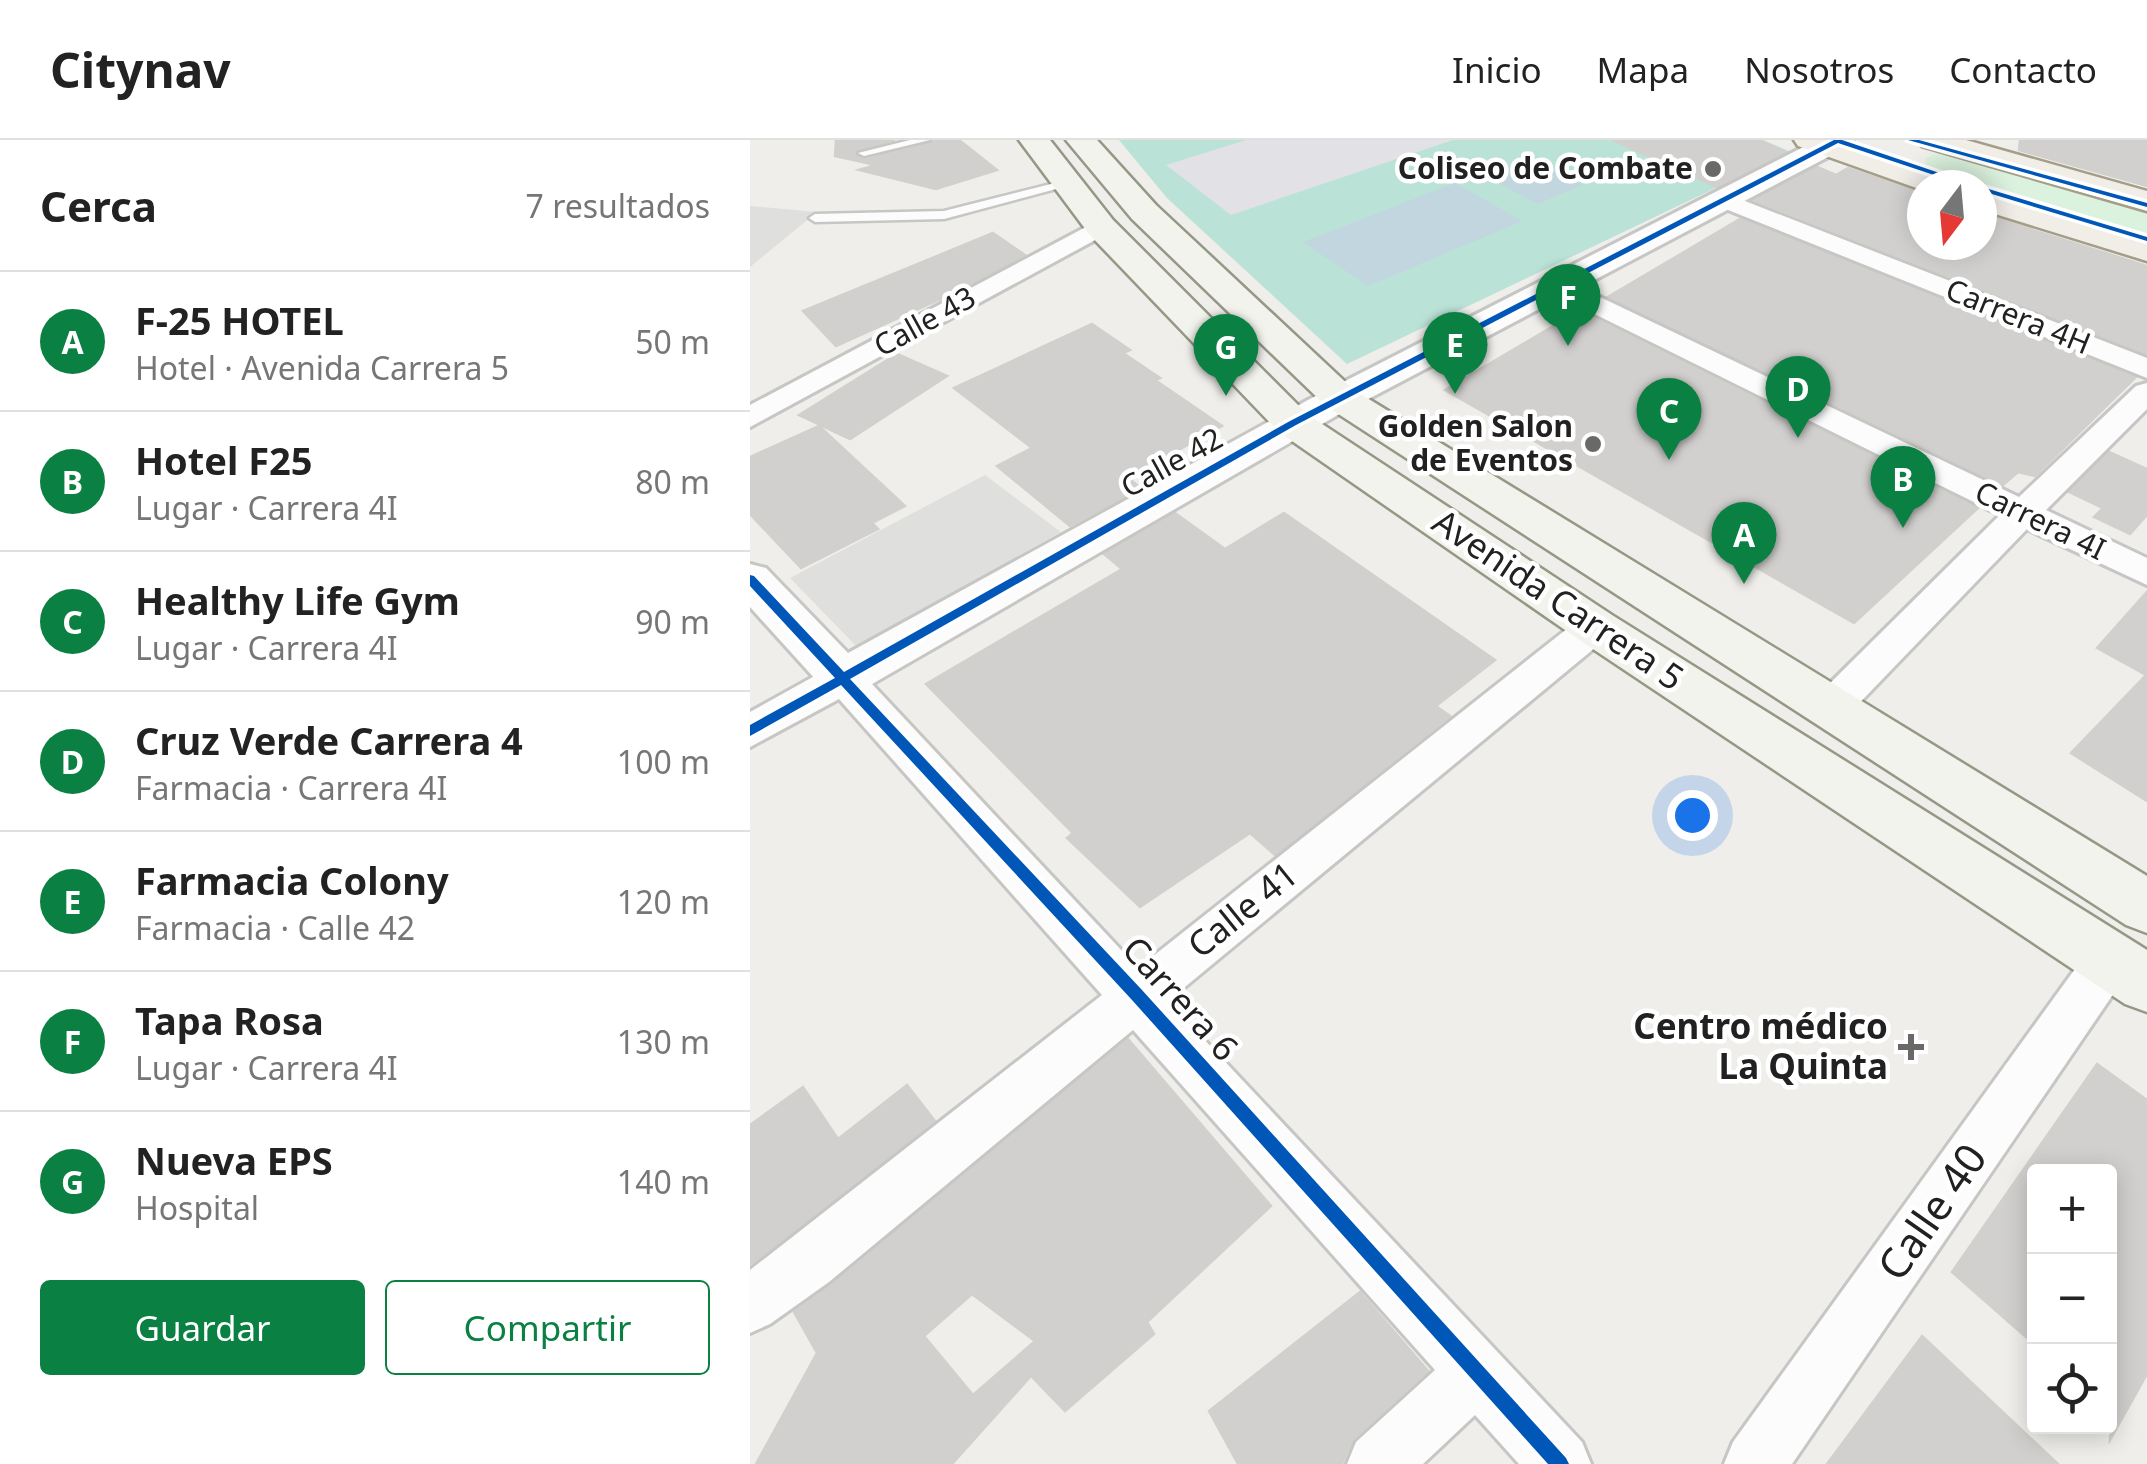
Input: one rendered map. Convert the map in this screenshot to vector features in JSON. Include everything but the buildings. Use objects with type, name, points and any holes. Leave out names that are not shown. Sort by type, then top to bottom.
[{"type":"main road","name":"Avenida Carrera 5","points":[[1034,140],[1101,227],[1293,423],[1596,628],[2128,972]]},
{"type":"main road","name":"Avenida Carrera 5","points":[[1081,140],[1144,212],[1340,398],[2147,907]]},
{"type":"main road","points":[[1933,140],[2147,201]]},
{"type":"main road","points":[[1824,142],[1907,173]]},
{"type":"main road","points":[[1997,204],[2147,251]]},
{"type":"street","name":"Calle 42","points":[[750,731],[1293,423],[1824,142]]},
{"type":"street","name":"Carrera 4H","points":[[1722,199],[2147,369]]},
{"type":"street","name":"Calle 43","points":[[750,418],[1101,227]]},
{"type":"street","name":"Carrera 4I","points":[[1556,284],[2147,573]]},
{"type":"street","points":[[1830,708],[1927,606],[2147,392]]},
{"type":"street","name":"Carrera 6","points":[[750,580],[1136,995],[1560,1464]]},
{"type":"street","name":"Calle 41","points":[[750,1304],[809,1262],[1596,628]]},
{"type":"street","name":"Calle 40","points":[[1754,1464],[2128,972]]},
{"type":"street","points":[[1378,1464],[1476,1373]]},
{"type":"lane","points":[[864,153],[925,140]]},
{"type":"lane","points":[[815,218],[944,215],[1067,183]]},
{"type":"green space","points":[[1119,140],[1763,140],[1791,152],[1347,364],[1167,198]]},
{"type":"green space","points":[[1938,153],[2147,208],[2147,234],[1997,187],[1997,170],[1942,170],[1926,165],[1925,158]]},
{"type":"shaded area","points":[[1246,140],[1453,140],[1231,215],[1166,165]]},
{"type":"shaded area","points":[[750,206],[817,212],[750,267]]},
{"type":"shaded area","points":[[985,475],[1061,532],[857,647],[790,578]]},
{"type":"water","points":[[1529,158],[1582,185],[1538,204],[1485,176]]},
{"type":"water","points":[[1455,183],[1522,221],[1368,286],[1303,242]]},
{"type":"cycle path","points":[[750,731],[1293,423],[1839,140]]},
{"type":"cycle path","points":[[1911,140],[2147,205]]},
{"type":"cycle path","points":[[1841,143],[1925,170]]},
{"type":"cycle path","points":[[1997,194],[2147,239]]},
{"type":"cycle path","points":[[750,579],[1137,995],[1560,1464]]},
{"type":"place","name":"Coliseo de Combate","points":[[1713,169]]},
{"type":"place","name":"Tapa Rosa","points":[[1568,346]]},
{"type":"place","name":"Farmacia Colony","points":[[1455,394]]},
{"type":"place","name":"Nueva EPS","points":[[1226,396]]},
{"type":"place","name":"Cruz Verde Carrera 4","points":[[1798,438]]},
{"type":"place","name":"Golden Salon de Eventos","points":[[1593,444]]},
{"type":"place","name":"Healthy Life Gym","points":[[1669,460]]},
{"type":"place","name":"Hotel F25","points":[[1903,528]]},
{"type":"place","name":"F-25 HOTEL","points":[[1744,584]]},
{"type":"place","name":"Centro médico La Quinta","points":[[1911,1047]]}]
